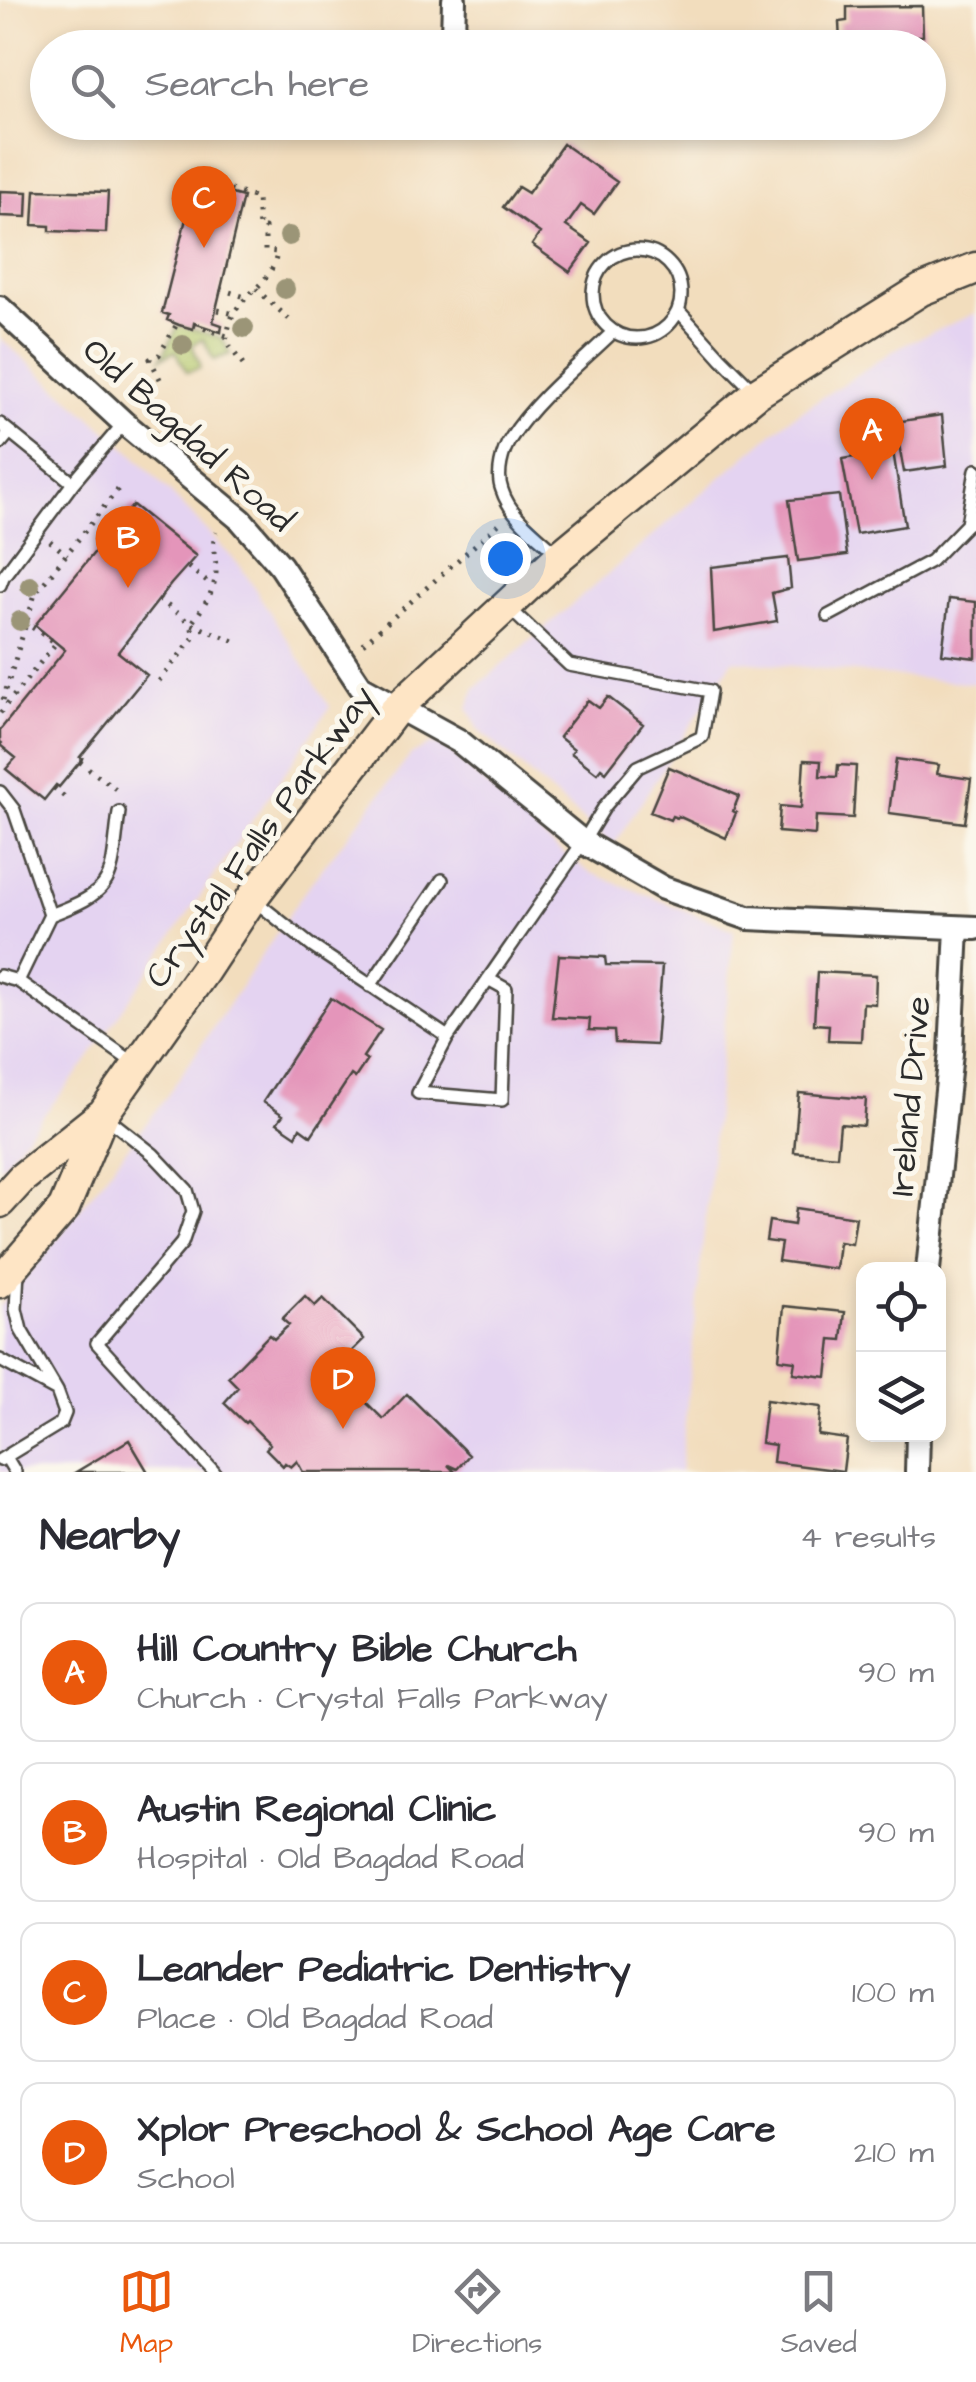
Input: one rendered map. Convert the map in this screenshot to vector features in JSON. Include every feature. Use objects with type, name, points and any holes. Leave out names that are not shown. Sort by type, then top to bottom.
[{"type":"main road","name":"Crystal Falls Parkway","points":[[10,1271],[64,1208],[103,1114],[252,898],[397,708],[560,556],[757,394],[921,290],[976,268]]},
{"type":"main road","name":"Crystal Falls Parkway","points":[[0,1202],[22,1178],[103,1114]]},
{"type":"street","points":[[453,30],[454,0]]},
{"type":"street","name":"Old Bagdad Road","points":[[0,308],[124,424],[241,520],[281,566],[362,687],[458,741],[583,842],[663,888],[748,918],[967,928]]},
{"type":"street","name":"Ireland Drive","points":[[929,1262],[967,928]]},
{"type":"street","points":[[917,1472],[918,1442]]},
{"type":"lane","points":[[622,252],[650,252],[664,259],[680,282],[678,310],[670,324],[645,338],[613,332],[596,312],[592,298],[600,270],[622,252]]},
{"type":"lane","points":[[678,310],[757,394]]},
{"type":"lane","points":[[560,556],[514,510],[500,487],[500,470],[510,438],[613,332]]},
{"type":"lane","points":[[0,586],[73,483],[124,424]]},
{"type":"lane","points":[[0,444],[5,428],[73,483]]},
{"type":"lane","points":[[828,616],[931,562],[971,522],[976,470]]},
{"type":"lane","points":[[488,979],[506,988],[502,1100],[418,1094],[448,1037],[605,806],[638,767],[702,737],[710,691],[569,665],[506,606]]},
{"type":"lane","points":[[0,792],[14,810],[50,915]]},
{"type":"lane","points":[[18,981],[50,915],[99,892],[111,875],[119,812]]},
{"type":"lane","points":[[370,986],[442,880]]},
{"type":"lane","points":[[252,898],[313,947],[448,1037]]},
{"type":"lane","points":[[0,976],[18,981],[138,1066]]},
{"type":"lane","points":[[103,1114],[176,1178],[187,1190],[194,1211],[182,1243],[97,1343],[214,1472]]},
{"type":"lane","points":[[10,1271],[21,1330],[57,1391],[65,1413],[61,1423],[3,1459],[15,1472]]},
{"type":"lane","points":[[0,1360],[57,1391]]},
{"type":"path","points":[[210,184],[257,198],[259,228],[265,228],[265,251],[276,252],[277,256],[268,276],[234,314],[227,336],[226,341],[243,365]]},
{"type":"path","points":[[256,289],[289,320]]},
{"type":"path","points":[[220,290],[248,298]]},
{"type":"path","points":[[218,310],[234,314]]},
{"type":"path","points":[[145,392],[161,381],[150,359],[158,355],[177,324]]},
{"type":"path","points":[[194,325],[227,336]]},
{"type":"path","points":[[0,713],[35,594],[119,488]]},
{"type":"path","points":[[361,646],[514,510]]},
{"type":"path","points":[[159,682],[194,637],[191,624],[207,602],[216,571],[212,544],[217,530]]},
{"type":"path","points":[[188,567],[212,586]]},
{"type":"path","points":[[159,600],[191,624],[237,642]]},
{"type":"path","points":[[3,701],[56,643],[27,624]]},
{"type":"path","points":[[0,743],[6,749]]},
{"type":"path","points":[[80,762],[129,800]]},
{"type":"path","points":[[54,788],[67,799]]},
{"type":"shaded area","points":[[976,313],[976,684],[733,660],[613,846],[479,730],[468,708],[475,688],[789,419],[901,346]]},
{"type":"shaded area","points":[[0,338],[133,454],[241,567],[330,707],[82,1068],[0,1168]]},
{"type":"shaded area","points":[[432,744],[444,746],[557,849],[589,872],[734,930],[680,1472],[0,1472],[0,1306],[44,1256],[165,1099],[307,888],[411,755]]},
{"type":"green space","points":[[179,325],[222,338],[230,354],[214,360],[203,339],[192,345],[200,368],[187,372],[176,351],[161,358]]},
{"type":"building","points":[[922,6],[923,30],[839,30],[839,22],[847,21],[847,7]]},
{"type":"building","points":[[563,144],[617,182],[594,214],[581,205],[566,226],[591,243],[570,272],[532,245],[540,233],[503,207],[518,187],[528,193]]},
{"type":"building","points":[[198,177],[210,180],[209,188],[243,197],[213,322],[222,325],[221,332],[194,323],[193,329],[179,325],[162,313],[189,207],[180,204],[185,182],[196,185]]},
{"type":"building","points":[[35,190],[108,192],[106,233],[50,231],[50,226],[33,225]]},
{"type":"building","points":[[0,191],[28,192],[27,217],[0,216]]},
{"type":"building","points":[[942,415],[947,466],[904,472],[895,422]]},
{"type":"building","points":[[893,451],[905,526],[856,534],[842,459]]},
{"type":"building","points":[[839,495],[847,555],[798,561],[789,500]]},
{"type":"building","points":[[133,505],[196,556],[118,652],[147,675],[80,757],[83,758],[44,800],[6,769],[16,758],[0,745],[0,730],[65,650],[35,625]]},
{"type":"building","points":[[788,558],[791,588],[772,593],[777,621],[714,632],[711,567]]},
{"type":"building","points":[[949,599],[976,602],[976,658],[942,654]]},
{"type":"building","points":[[608,697],[643,724],[606,772],[601,768],[597,773],[571,753],[574,749],[559,737],[588,700],[599,708]]},
{"type":"building","points":[[896,759],[939,765],[937,774],[971,779],[965,823],[889,813]]},
{"type":"building","points":[[804,760],[821,761],[820,776],[837,777],[838,765],[856,766],[853,818],[816,816],[815,835],[778,832],[780,806],[801,808]]},
{"type":"building","points":[[669,767],[739,796],[726,838],[678,816],[670,820],[650,812]]},
{"type":"building","points":[[559,955],[605,957],[606,965],[662,966],[656,1045],[615,1043],[614,1031],[589,1030],[590,1019],[552,1017]]},
{"type":"building","points":[[817,972],[876,975],[875,1004],[863,1003],[861,1041],[828,1040],[829,1025],[814,1024]]},
{"type":"building","points":[[331,998],[381,1030],[363,1057],[367,1060],[355,1078],[351,1075],[311,1136],[300,1128],[296,1136],[277,1123],[283,1115],[263,1102]]},
{"type":"building","points":[[799,1093],[866,1099],[864,1126],[840,1124],[837,1156],[794,1152]]},
{"type":"building","points":[[796,1208],[856,1217],[852,1244],[839,1242],[836,1269],[778,1261],[781,1243],[766,1241],[769,1221],[794,1225]]},
{"type":"building","points":[[305,1296],[315,1306],[323,1298],[364,1339],[333,1370],[383,1419],[407,1394],[469,1455],[457,1469],[448,1465],[455,1472],[303,1472],[297,1461],[291,1467],[285,1463],[283,1466],[266,1449],[270,1444],[224,1403],[238,1387],[228,1377],[269,1335],[274,1339],[289,1325],[282,1319]]},
{"type":"building","points":[[784,1306],[845,1312],[842,1340],[831,1339],[827,1377],[793,1373],[795,1361],[779,1359]]},
{"type":"building","points":[[766,1400],[821,1407],[818,1435],[847,1439],[843,1471],[773,1462],[775,1445],[761,1443]]},
{"type":"building","points":[[129,1440],[148,1472],[76,1472]]},
{"type":"place","name":"Leander Pediatric Dentistry","points":[[204,248]]},
{"type":"place","name":"Hill Country Bible Church","points":[[872,480]]},
{"type":"place","name":"Austin Regional Clinic","points":[[128,588]]},
{"type":"place","name":"Xplor Preschool & School Age Care","points":[[343,1429]]}]
